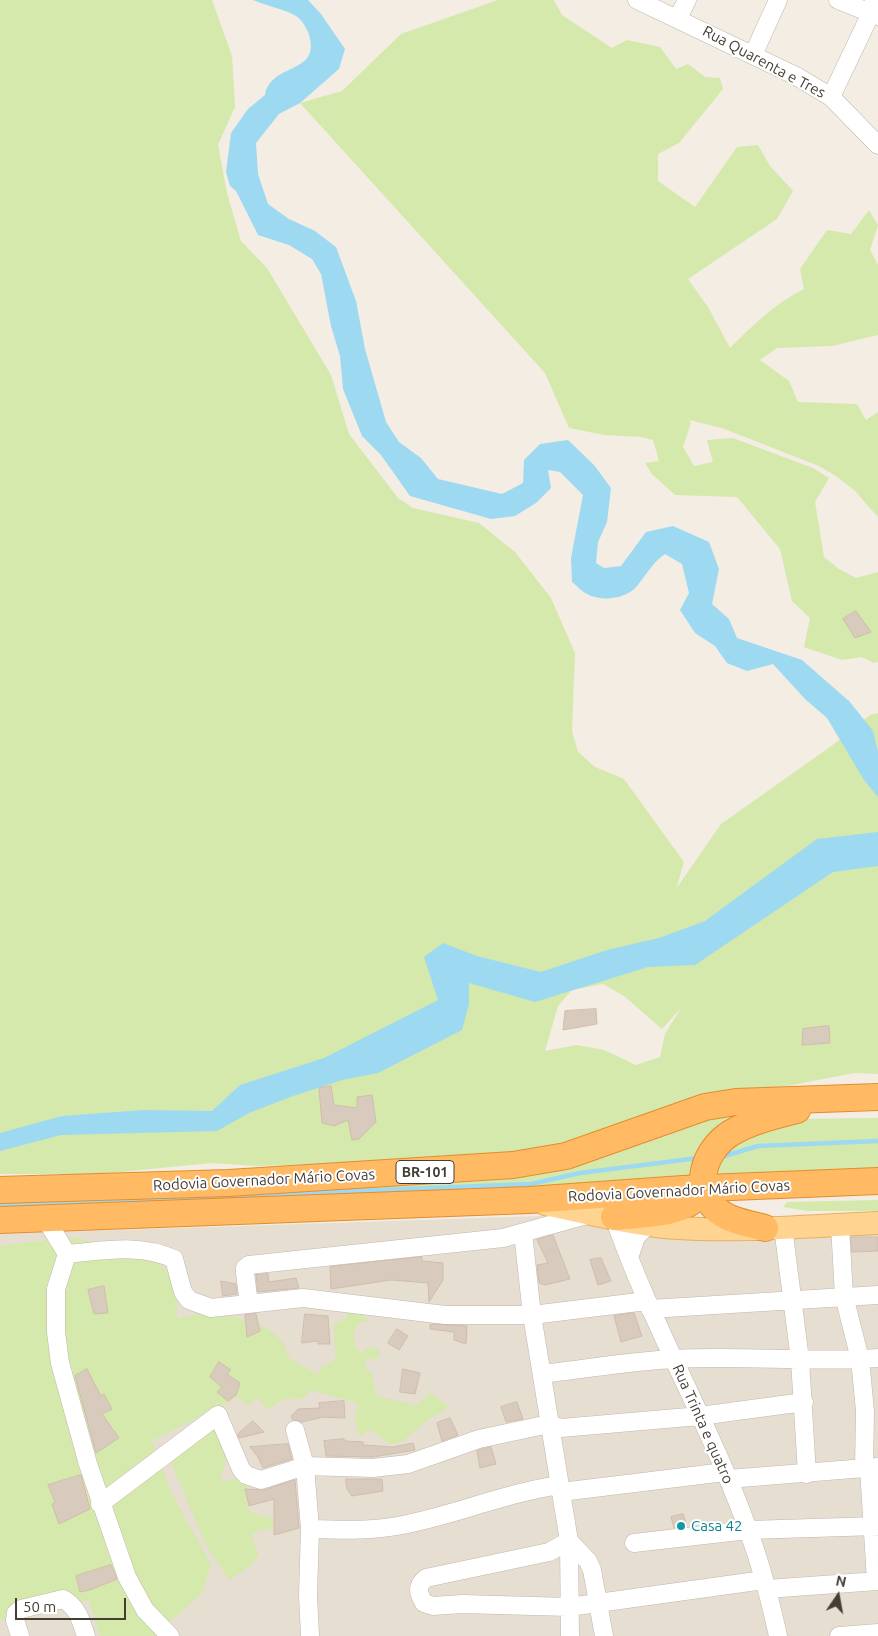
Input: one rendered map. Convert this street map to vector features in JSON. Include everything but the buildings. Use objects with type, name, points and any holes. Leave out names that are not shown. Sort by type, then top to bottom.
[{"type":"highway","name":"Rodovia Governador Mário Covas","points":[[0,1190],[229,1183],[513,1165],[566,1156],[705,1107],[736,1102],[878,1097]]},
{"type":"highway","points":[[774,1228],[726,1217],[711,1204],[705,1188],[703,1170],[708,1157],[731,1134],[755,1121],[841,1098]]},
{"type":"highway","name":"Rodovia Governador Mário Covas","points":[[0,1220],[529,1200],[705,1188],[878,1181]]},
{"type":"highway","points":[[602,1216],[650,1214],[683,1207],[699,1198],[705,1188]]},
{"type":"main road","points":[[529,1200],[648,1225],[709,1229],[878,1223]]},
{"type":"street","name":"Rua Quarenta e Tres","points":[[636,0],[678,18],[831,96],[878,145]]},
{"type":"street","points":[[678,18],[687,0]]},
{"type":"street","points":[[753,55],[778,0]]},
{"type":"street","points":[[831,96],[874,10],[838,0]]},
{"type":"street","points":[[249,1304],[245,1268],[249,1265],[503,1238],[602,1216]]},
{"type":"street","name":"Rua Trinta e quatro","points":[[602,1216],[629,1258],[727,1475],[766,1585],[778,1636]]},
{"type":"street","points":[[45,1218],[67,1254],[56,1289],[58,1349],[100,1504],[128,1576],[145,1610],[170,1636]]},
{"type":"street","points":[[629,1258],[636,1237],[648,1225]]},
{"type":"street","points":[[570,1541],[549,1552],[432,1576],[420,1582],[418,1588],[424,1603],[433,1606],[462,1604],[569,1607],[766,1585],[877,1581],[876,1526],[871,1468],[872,1410],[844,1296],[840,1225]]},
{"type":"street","points":[[774,1228],[793,1299],[804,1402],[807,1474]]},
{"type":"street","points":[[523,1233],[532,1315],[570,1541],[570,1636]]},
{"type":"street","points":[[67,1254],[132,1248],[166,1255],[174,1259],[183,1292],[189,1300],[211,1308],[303,1298],[445,1315],[532,1315],[649,1305],[878,1295]]},
{"type":"street","points":[[542,1374],[675,1359],[760,1358],[800,1360],[878,1358]]},
{"type":"street","points":[[100,1504],[218,1415],[238,1464],[246,1475],[266,1480],[305,1466],[388,1467],[408,1464],[480,1439],[549,1424],[562,1428],[700,1416],[804,1402]]},
{"type":"street","points":[[295,1430],[305,1466],[304,1485],[310,1529],[308,1595],[310,1636]]},
{"type":"street","points":[[310,1529],[367,1529],[396,1526],[506,1496],[561,1489],[727,1475],[807,1474],[871,1468]]},
{"type":"street","points":[[634,1543],[748,1530],[876,1526]]},
{"type":"street","points":[[570,1541],[588,1561],[592,1570],[604,1636]]},
{"type":"street","points":[[20,1636],[15,1620],[16,1612],[37,1604],[63,1599],[78,1612],[86,1636]]},
{"type":"street","points":[[839,1636],[878,1633]]},
{"type":"shaded area","points":[[540,1216],[878,1218],[878,1636],[0,1636],[0,1234]]},
{"type":"green space","points":[[0,0],[212,0],[232,56],[235,107],[218,145],[227,193],[241,241],[267,268],[331,375],[349,434],[398,498],[413,508],[479,523],[515,552],[551,598],[575,653],[572,731],[578,752],[595,767],[624,779],[684,862],[676,889],[721,824],[830,747],[870,715],[878,713],[878,1074],[854,1073],[782,1087],[730,1092],[555,1149],[470,1159],[257,1166],[211,1163],[100,1174],[0,1174]],"holes":[[[603,984],[624,996],[662,1029],[681,1008],[665,1034],[660,1057],[636,1065],[604,1050],[577,1045],[545,1051],[558,1006],[572,990]]]},
{"type":"green space","points":[[498,0],[554,0],[562,15],[612,48],[627,40],[660,47],[676,69],[688,64],[705,77],[720,78],[723,89],[679,143],[658,154],[658,181],[695,207],[737,147],[758,145],[770,166],[793,191],[777,219],[688,279],[708,307],[730,348],[773,308],[804,289],[800,269],[827,230],[851,234],[869,210],[878,225],[870,250],[878,265],[878,335],[832,346],[777,348],[760,360],[789,381],[798,402],[857,404],[866,420],[878,412],[878,517],[855,491],[819,466],[722,428],[689,420],[691,423],[683,447],[694,466],[713,462],[707,440],[733,438],[813,468],[829,478],[815,502],[824,557],[839,569],[856,578],[878,572],[878,662],[874,663],[862,657],[842,660],[804,647],[810,618],[792,601],[780,549],[737,497],[675,495],[652,474],[645,463],[659,461],[653,440],[641,437],[604,435],[569,428],[545,373],[300,103],[342,91],[401,34]]},
{"type":"green space","points":[[790,1107],[712,1137],[695,1152],[695,1182],[0,1212],[0,1199],[606,1155],[738,1109]]},
{"type":"green space","points":[[878,1118],[878,1173],[714,1178],[711,1165],[735,1141],[789,1119]]},
{"type":"green space","points":[[878,1200],[878,1211],[808,1211],[783,1207],[787,1202]]},
{"type":"green space","points":[[69,1237],[123,1248],[150,1259],[161,1266],[172,1279],[176,1296],[177,1319],[198,1314],[236,1317],[269,1329],[283,1343],[290,1359],[319,1375],[320,1368],[335,1360],[334,1324],[347,1318],[346,1300],[362,1311],[367,1322],[358,1323],[353,1336],[356,1349],[363,1353],[368,1347],[377,1348],[380,1353],[375,1360],[368,1358],[364,1367],[371,1372],[377,1396],[413,1406],[417,1405],[430,1393],[449,1407],[428,1420],[400,1443],[390,1444],[370,1430],[359,1436],[355,1422],[358,1403],[311,1390],[302,1399],[283,1399],[268,1410],[258,1398],[248,1405],[238,1397],[152,1441],[172,1494],[211,1564],[202,1593],[154,1636],[100,1636],[89,1600],[0,1621],[0,1246]]},
{"type":"green space","points":[[214,1429],[228,1454],[221,1476],[223,1483],[233,1478],[247,1481],[247,1508],[255,1514],[274,1518],[273,1529],[262,1529],[251,1535],[259,1554],[250,1566],[229,1580],[205,1543],[170,1460],[188,1445]]},
{"type":"water","points":[[253,0],[308,0],[321,14],[345,49],[339,69],[300,103],[279,114],[256,143],[258,174],[268,204],[289,219],[315,231],[336,247],[356,301],[365,349],[386,422],[399,442],[421,458],[438,479],[502,494],[523,483],[524,460],[540,444],[568,440],[594,465],[611,488],[607,522],[598,542],[596,563],[604,568],[621,566],[646,532],[673,526],[709,542],[719,569],[712,604],[729,619],[737,638],[802,660],[850,702],[873,731],[878,752],[878,797],[864,780],[827,718],[805,699],[773,664],[747,671],[727,663],[715,646],[695,633],[680,610],[689,593],[682,564],[665,554],[653,565],[637,586],[627,594],[614,598],[600,598],[585,593],[572,582],[571,558],[583,495],[560,472],[548,470],[551,488],[536,503],[515,516],[491,519],[410,496],[381,455],[362,436],[343,389],[340,356],[331,326],[321,274],[312,259],[289,245],[258,235],[236,191],[230,186],[226,172],[231,133],[248,109],[265,95],[269,85],[276,77],[302,63],[308,57],[311,48],[308,32],[298,18],[286,11]]},
{"type":"water","points":[[878,832],[878,866],[833,872],[695,965],[648,967],[535,1002],[469,983],[469,1004],[462,1030],[378,1073],[342,1080],[293,1096],[249,1113],[217,1131],[61,1135],[0,1151],[0,1133],[62,1116],[144,1110],[212,1111],[240,1085],[324,1058],[438,1000],[424,957],[443,943],[477,956],[541,972],[607,950],[659,938],[705,921],[817,839]]},
{"type":"waterway","points":[[721,1157],[758,1146],[878,1141]]},
{"type":"waterway","points":[[0,1205],[531,1184],[580,1173],[698,1158]]},
{"type":"place","name":"Casa 42","points":[[681,1526]]}]
